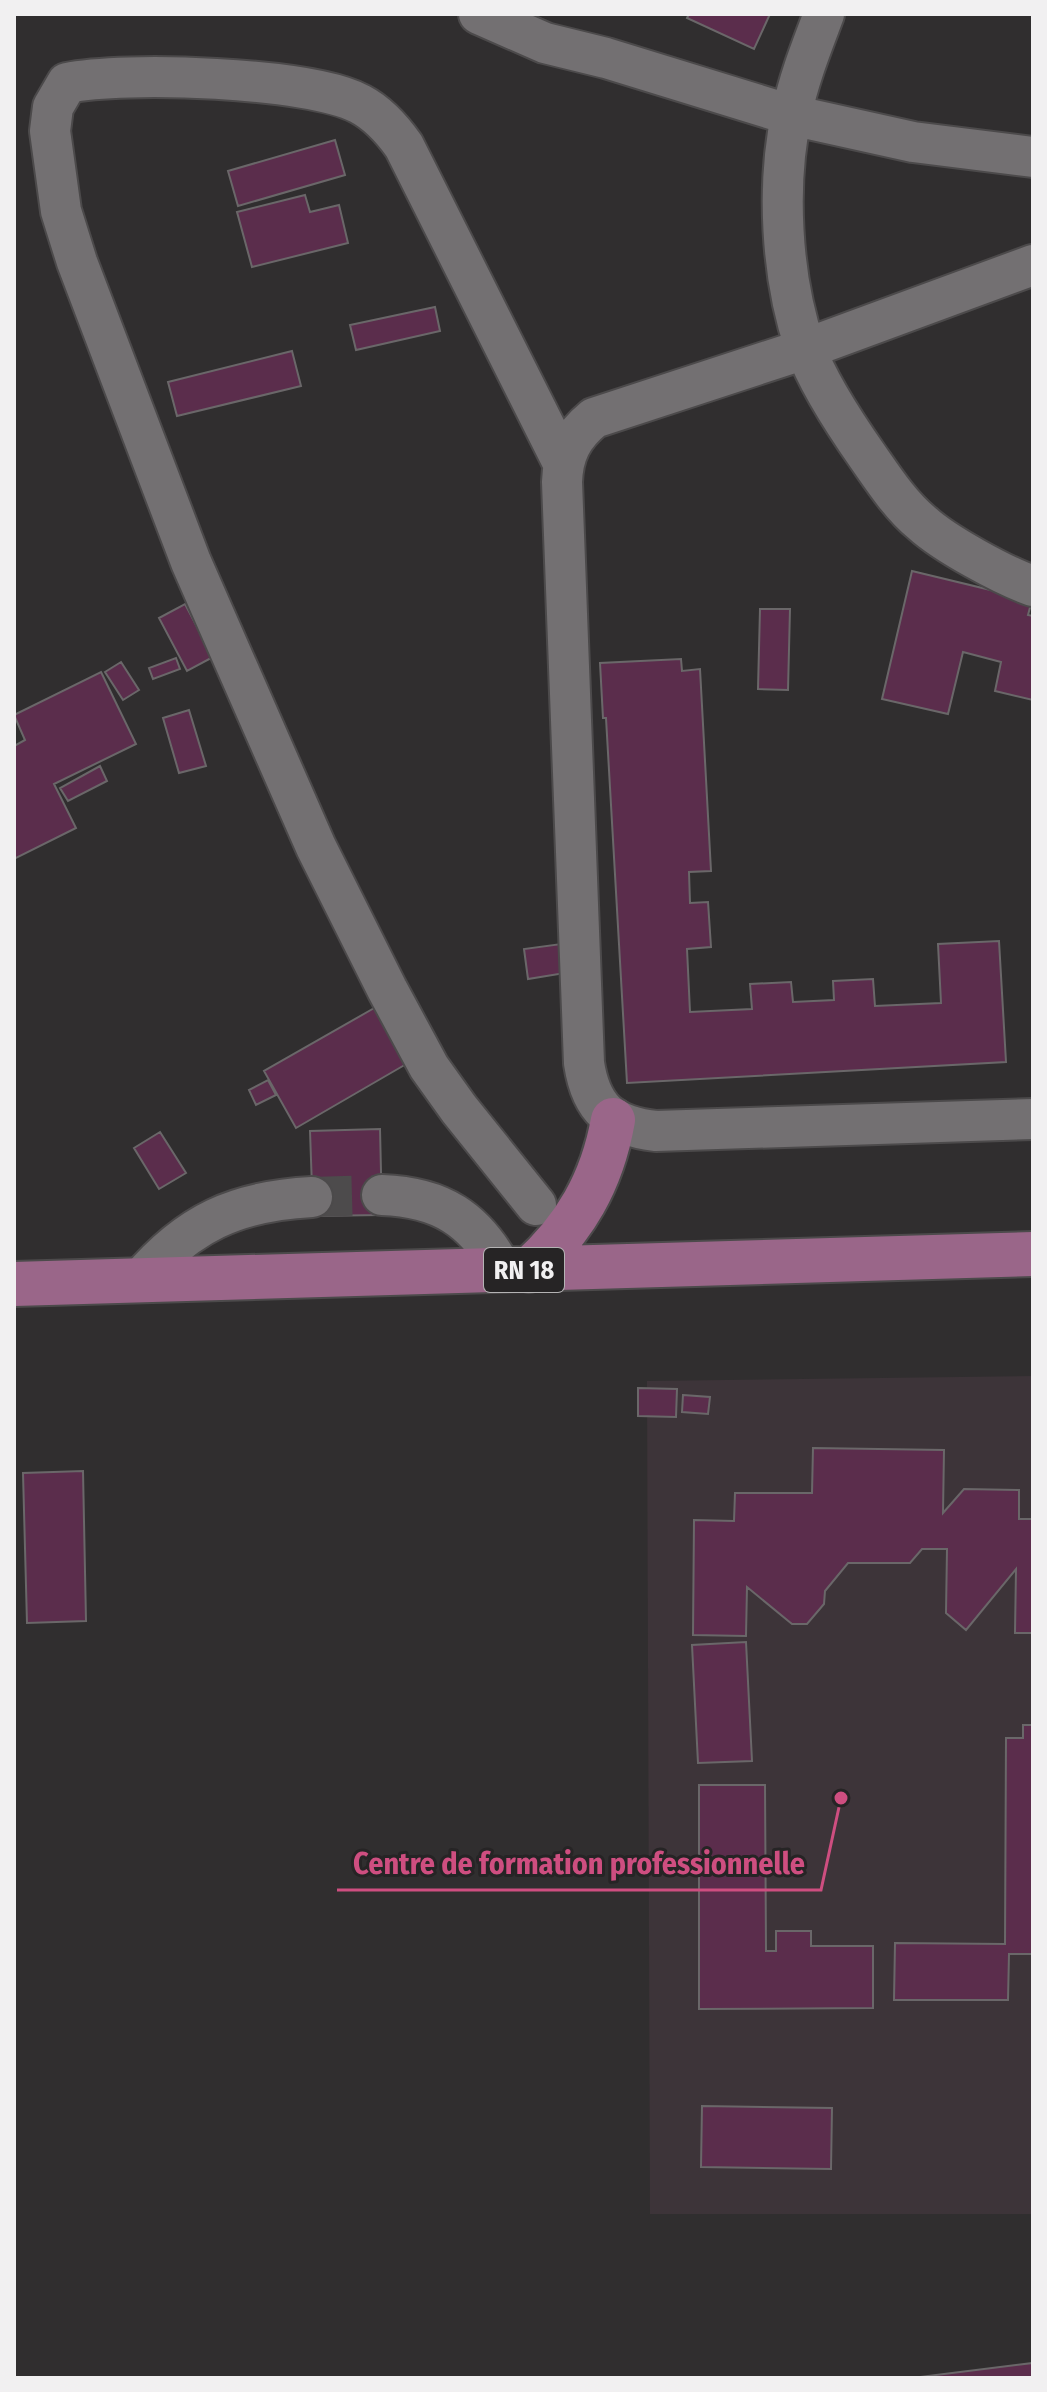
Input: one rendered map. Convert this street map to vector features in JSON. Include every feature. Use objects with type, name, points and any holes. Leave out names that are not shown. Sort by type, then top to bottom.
[{"type":"main road","points":[[516,1270],[570,1228],[586,1203],[608,1149],[613,1120]]},
{"type":"main road","name":"RN 18","points":[[14,1284],[1033,1254]]},
{"type":"street","points":[[479,14],[545,43],[606,58],[791,115],[913,142],[1033,157]]},
{"type":"street","points":[[824,14],[804,67],[791,115],[783,182],[785,251],[805,349],[845,425],[885,481],[922,523],[1015,580],[1033,586]]},
{"type":"street","points":[[536,1205],[429,1067],[387,989],[316,847],[191,562],[77,262],[61,211],[50,131],[53,107],[67,83],[93,78],[187,78],[270,84],[338,95],[376,114],[404,146],[563,463],[584,1063],[587,1085],[598,1105],[613,1120],[634,1129],[656,1131],[1033,1119]]},
{"type":"street","points":[[563,463],[574,438],[594,418],[805,349],[1033,265]]},
{"type":"street","points":[[382,1195],[407,1196],[432,1202],[455,1213],[516,1270]]},
{"type":"street","points":[[139,1281],[161,1255],[186,1234],[215,1218],[246,1206],[279,1199],[312,1197]]},
{"type":"shaded area","points":[[1033,1376],[1033,2214],[650,2214],[647,1381]]},
{"type":"building","points":[[689,14],[770,14],[754,49],[687,18]]},
{"type":"building","points":[[335,140],[345,175],[238,206],[228,171]]},
{"type":"building","points":[[305,195],[310,212],[339,205],[348,243],[252,267],[237,212]]},
{"type":"building","points":[[435,307],[440,331],[356,350],[350,325]]},
{"type":"building","points":[[292,351],[301,386],[177,416],[168,382]]},
{"type":"building","points":[[912,571],[1032,600],[1028,615],[1033,616],[1033,700],[995,691],[1001,662],[963,652],[948,714],[882,699]]},
{"type":"building","points":[[185,604],[213,657],[187,671],[159,618]]},
{"type":"building","points":[[760,609],[790,609],[788,690],[758,689]]},
{"type":"building","points":[[176,658],[180,669],[153,679],[149,668]]},
{"type":"building","points":[[681,659],[682,671],[700,669],[711,871],[689,872],[690,903],[708,902],[711,947],[687,949],[690,1012],[752,1009],[750,984],[791,982],[793,1002],[834,1000],[833,981],[873,979],[875,1006],[941,1003],[938,944],[999,941],[1006,1062],[627,1083],[606,718],[603,718],[600,663]]},
{"type":"building","points":[[121,662],[139,690],[123,700],[105,672]]},
{"type":"building","points":[[101,672],[136,744],[54,784],[76,828],[14,859],[14,746],[25,740],[14,715]]},
{"type":"building","points":[[189,710],[206,766],[179,773],[163,718]]},
{"type":"building","points":[[100,766],[107,781],[68,801],[60,788]]},
{"type":"building","points":[[561,944],[565,973],[528,979],[524,949]]},
{"type":"building","points":[[376,1007],[408,1063],[296,1128],[264,1071]]},
{"type":"building","points":[[268,1080],[276,1095],[256,1105],[249,1090]]},
{"type":"building","points":[[380,1129],[382,1215],[313,1216],[310,1131]]},
{"type":"building","points":[[160,1132],[186,1173],[159,1189],[134,1148]]},
{"type":"building","points":[[638,1388],[677,1389],[676,1417],[638,1416]]},
{"type":"building","points":[[683,1395],[710,1397],[708,1414],[682,1412]]},
{"type":"building","points":[[813,1448],[944,1450],[943,1513],[964,1489],[1019,1490],[1019,1519],[1033,1519],[1033,1633],[1015,1633],[1016,1569],[966,1630],[946,1613],[947,1549],[922,1549],[910,1563],[848,1563],[825,1591],[824,1604],[807,1624],[792,1624],[747,1587],[746,1636],[693,1635],[694,1520],[734,1521],[735,1493],[812,1493]]},
{"type":"building","points":[[83,1471],[86,1621],[27,1623],[23,1473]]},
{"type":"building","points":[[746,1642],[752,1761],[698,1763],[692,1645]]},
{"type":"building","points":[[1023,1725],[1033,1725],[1033,1954],[1009,1954],[1008,2000],[894,2000],[895,1943],[1005,1944],[1006,1738],[1023,1738]]},
{"type":"building","points":[[699,1785],[765,1785],[766,1951],[776,1951],[776,1931],[811,1931],[811,1946],[873,1946],[873,2008],[699,2009]]},
{"type":"building","points":[[702,2106],[832,2108],[831,2169],[701,2167]]},
{"type":"building","points":[[1033,2363],[1033,2378],[912,2378]]},
{"type":"tunnel","points":[[312,1197],[382,1195]]},
{"type":"place","name":"Centre de formation professionnelle","points":[[841,1798]]}]
